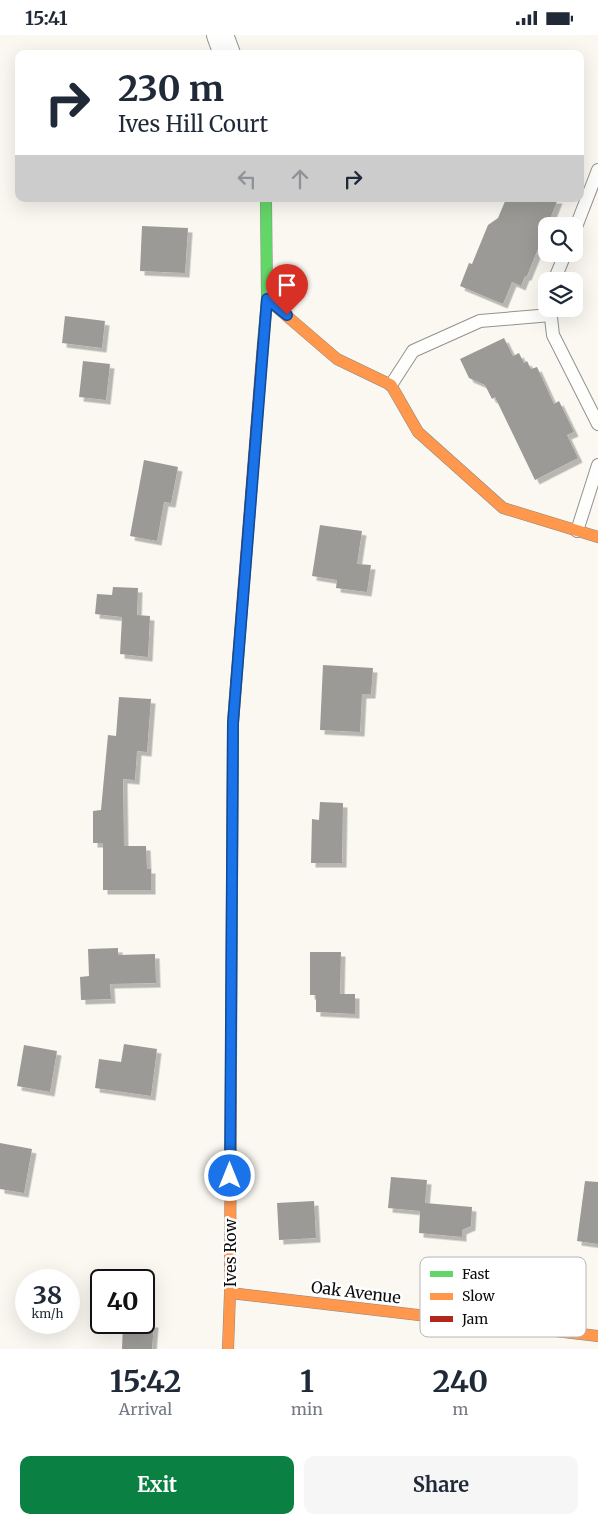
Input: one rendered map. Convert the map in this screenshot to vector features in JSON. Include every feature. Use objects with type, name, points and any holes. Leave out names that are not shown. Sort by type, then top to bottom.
[{"type":"street","points":[[220,35],[226,50]]},
{"type":"street","name":"Ives Row","points":[[228,1349],[230,1293],[233,723],[267,299],[266,202]]},
{"type":"street","points":[[267,299],[337,359],[392,385],[418,432],[503,508],[598,537]]},
{"type":"street","name":"Oak Avenue","points":[[230,1293],[420,1315]]},
{"type":"lane","points":[[580,217],[598,170]]},
{"type":"lane","points":[[392,385],[413,351],[480,321],[538,314]]},
{"type":"lane","points":[[551,317],[553,335],[598,424]]},
{"type":"lane","points":[[577,531],[598,465]]},
{"type":"building","points":[[505,202],[557,202],[551,217],[538,217],[538,249],[521,286],[512,282],[503,304],[460,286],[469,263],[472,264],[488,225],[498,218]]},
{"type":"building","points":[[142,226],[188,228],[185,273],[140,271]]},
{"type":"building","points":[[65,316],[105,321],[102,348],[62,343]]},
{"type":"building","points":[[504,338],[513,356],[519,353],[524,363],[527,361],[531,369],[537,367],[554,404],[559,401],[574,432],[567,435],[578,458],[535,480],[495,397],[492,399],[485,385],[469,378],[460,359]]},
{"type":"building","points":[[83,361],[110,364],[106,400],[79,397]]},
{"type":"building","points":[[144,460],[178,467],[171,503],[164,502],[157,541],[130,536]]},
{"type":"building","points":[[320,525],[362,531],[357,564],[371,565],[367,592],[336,588],[337,580],[312,576]]},
{"type":"building","points":[[113,587],[138,588],[137,615],[150,616],[148,657],[120,654],[122,617],[95,614],[97,594],[112,595]]},
{"type":"building","points":[[323,665],[373,668],[371,694],[362,694],[360,732],[320,730]]},
{"type":"building","points":[[119,697],[151,699],[147,752],[137,751],[135,780],[123,779],[124,846],[146,846],[147,869],[151,869],[151,890],[103,890],[103,843],[93,843],[93,811],[101,810],[108,735],[116,736]]},
{"type":"building","points":[[320,802],[343,803],[342,863],[311,863],[312,819],[319,820]]},
{"type":"building","points":[[118,948],[118,955],[155,954],[156,983],[110,984],[111,999],[81,1000],[80,977],[89,976],[88,949]]},
{"type":"building","points":[[310,952],[341,952],[340,994],[355,994],[355,1014],[316,1012],[316,995],[310,995]]},
{"type":"building","points":[[124,1044],[157,1049],[151,1096],[95,1088],[99,1059],[121,1062]]},
{"type":"building","points":[[24,1045],[57,1051],[50,1092],[17,1086]]},
{"type":"building","points":[[0,1143],[32,1149],[24,1193],[0,1189]]},
{"type":"building","points":[[391,1177],[427,1180],[425,1203],[472,1207],[471,1226],[462,1230],[462,1237],[419,1233],[420,1211],[388,1208]]},
{"type":"building","points":[[585,1181],[598,1182],[598,1244],[577,1241]]},
{"type":"building","points":[[314,1201],[316,1238],[279,1240],[277,1203]]},
{"type":"building","points":[[123,1334],[153,1334],[152,1349],[122,1349]]},
{"type":"traffic: fast","points":[[263,343],[267,299],[266,202]]},
{"type":"traffic: fast","points":[[231,1063],[233,723],[236,683]]},
{"type":"traffic: slow","points":[[267,299],[337,359],[391,385],[418,432],[503,508],[598,537]]},
{"type":"traffic: slow","points":[[228,1349],[231,1063]]},
{"type":"traffic: slow","points":[[230,1293],[420,1315]]},
{"type":"traffic: slow","points":[[586,1335],[598,1336]]},
{"type":"traffic: jam","points":[[236,683],[263,343]]},
{"type":"route","points":[[230,1176],[233,723],[267,299],[287,315]]}]
